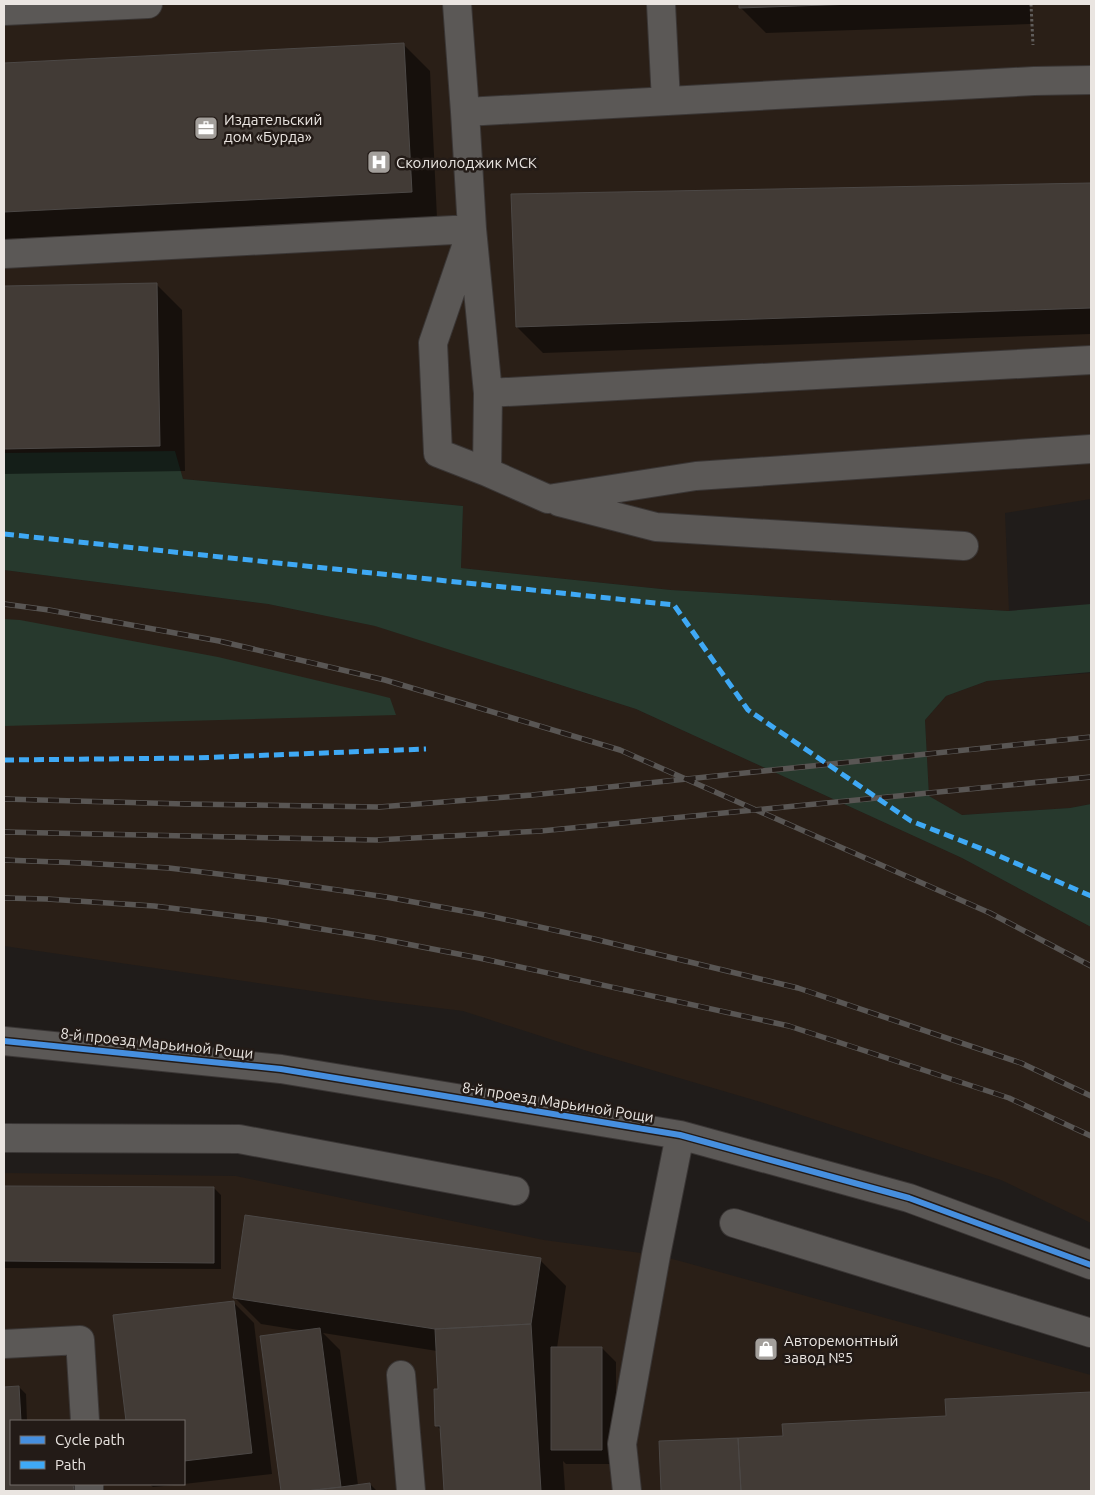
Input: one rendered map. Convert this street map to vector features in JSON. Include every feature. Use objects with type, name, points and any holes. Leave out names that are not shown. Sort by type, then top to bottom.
[{"type":"street","points":[[4,11],[148,4]]},
{"type":"street","points":[[458,4],[472,229],[488,393],[487,472]]},
{"type":"street","points":[[660,4],[666,101]]},
{"type":"street","points":[[465,112],[1091,80]]},
{"type":"street","points":[[4,254],[472,229]]},
{"type":"street","points":[[472,229],[433,343],[438,453],[548,499],[656,527],[964,546]]},
{"type":"street","points":[[488,393],[1091,360]]},
{"type":"street","points":[[548,499],[696,476],[1091,449]]},
{"type":"street","name":"8-й проезд Марьиной Рощи","points":[[4,1040],[281,1068],[680,1135],[909,1198],[1091,1265]]},
{"type":"street","points":[[627,1491],[622,1444],[680,1135]]},
{"type":"street","points":[[4,1138],[239,1139],[515,1191]]},
{"type":"street","points":[[734,1223],[1091,1333]]},
{"type":"street","points":[[4,1344],[80,1340],[85,1420]]},
{"type":"street","points":[[401,1375],[411,1491]]},
{"type":"shaded area","points":[[4,4],[1091,4],[1091,499],[1005,513],[1009,611],[671,590],[461,568],[463,506],[183,479],[175,451],[4,453]]},
{"type":"shaded area","points":[[4,570],[268,604],[376,626],[636,709],[962,858],[1091,927],[1091,1223],[1001,1180],[767,1104],[584,1050],[463,1011],[374,1000],[4,946]]},
{"type":"shaded area","points":[[1091,673],[1091,804],[1070,808],[961,815],[929,796],[925,720],[946,696],[987,681]]},
{"type":"shaded area","points":[[4,1173],[236,1176],[544,1240],[656,1255],[1091,1375],[1091,1491],[4,1491]]},
{"type":"green space","points":[[175,451],[183,479],[463,506],[461,568],[671,590],[1008,611],[1091,604],[1091,672],[987,681],[946,696],[925,720],[929,796],[962,815],[1070,808],[1091,804],[1091,927],[962,858],[636,709],[375,626],[268,604],[4,570],[4,453]]},
{"type":"green space","points":[[4,619],[20,620],[218,657],[370,693],[390,698],[396,715],[4,726]]},
{"type":"building","points":[[739,4],[855,4],[739,8]]},
{"type":"building","name":"Издательский дом «Бурда»","points":[[404,43],[412,192],[4,212],[4,63]]},
{"type":"building","points":[[1091,183],[1091,308],[516,327],[511,194]]},
{"type":"building","points":[[157,283],[160,446],[4,449],[4,286]]},
{"type":"building","points":[[4,1186],[214,1187],[214,1263],[4,1261]]},
{"type":"building","points":[[245,1215],[541,1258],[531,1324],[435,1329],[233,1298]]},
{"type":"building","points":[[234,1301],[252,1453],[185,1461],[185,1420],[126,1420],[113,1315]]},
{"type":"building","points":[[531,1324],[541,1491],[444,1491],[440,1426],[435,1426],[434,1389],[438,1389],[435,1329]]},
{"type":"building","points":[[320,1328],[341,1487],[306,1491],[281,1491],[260,1336]]},
{"type":"building","points":[[551,1347],[602,1347],[602,1450],[551,1450]]},
{"type":"building","points":[[19,1386],[21,1420],[10,1420],[10,1485],[73,1485],[74,1491],[4,1491],[4,1387]]},
{"type":"building","points":[[1091,1392],[1091,1491],[741,1491],[738,1438],[783,1436],[782,1424],[946,1416],[945,1399]]},
{"type":"building","points":[[738,1438],[741,1491],[661,1491],[659,1441]]},
{"type":"building","points":[[370,1483],[371,1491],[306,1491],[341,1487]]},
{"type":"railway","points":[[4,604],[49,610],[219,641],[385,680],[620,750],[990,913],[1091,966]]},
{"type":"railway","points":[[4,799],[379,807],[532,795],[1091,737]]},
{"type":"railway","points":[[4,832],[376,840],[541,831],[1091,777]]},
{"type":"railway","points":[[4,860],[169,868],[386,897],[485,915],[798,988],[1021,1063],[1091,1096]]},
{"type":"railway","points":[[4,898],[154,906],[267,920],[376,938],[484,959],[789,1026],[1009,1098],[1091,1136]]},
{"type":"marked path","points":[[4,534],[674,605],[748,710],[911,821],[990,852],[1091,896]]},
{"type":"marked path","points":[[4,760],[194,758],[426,749]]},
{"type":"cycle path","points":[[4,1041],[281,1069],[680,1135],[909,1198],[1091,1265]]},
{"type":"place","name":"Издательский дом «Бурда»","points":[[206,128]]},
{"type":"place","name":"Сколиолоджик МСК","points":[[379,162]]},
{"type":"place","name":"Авторемонтный завод №5","points":[[766,1349]]}]
